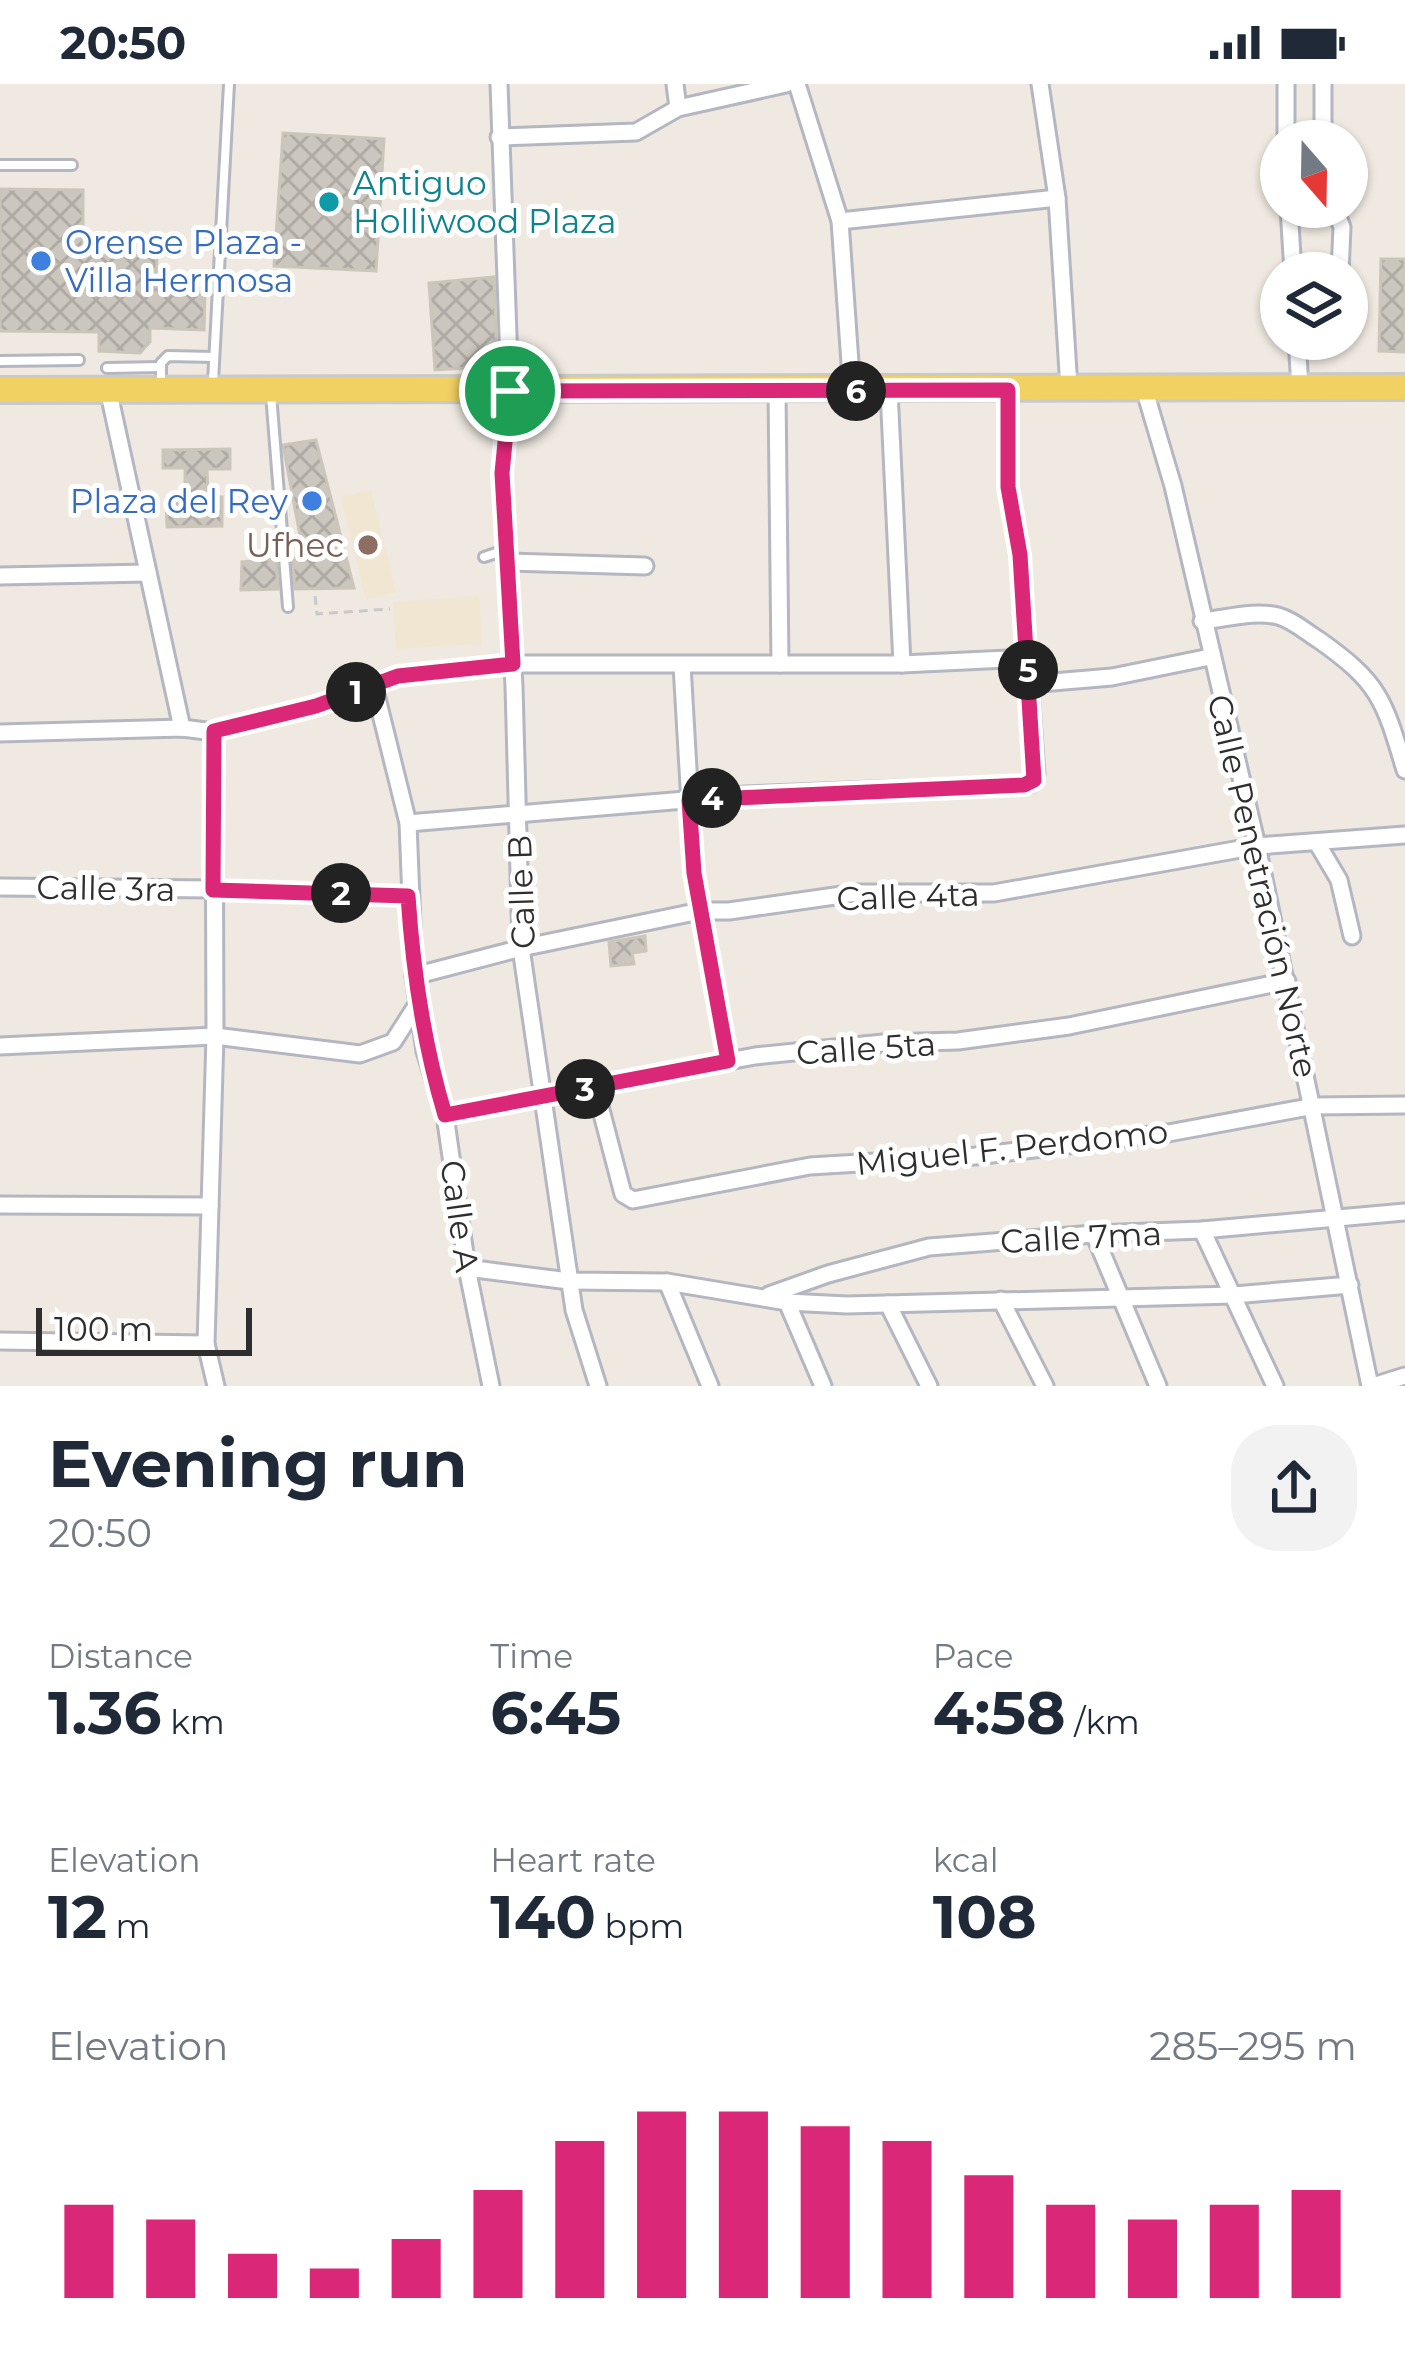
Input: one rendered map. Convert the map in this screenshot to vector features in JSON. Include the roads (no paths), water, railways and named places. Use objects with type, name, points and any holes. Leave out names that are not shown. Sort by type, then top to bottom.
[{"type":"main road","points":[[0,390],[107,378],[161,378],[213,390],[852,392],[1405,387]]},
{"type":"street","name":"Calle B","points":[[499,84],[510,391],[502,473],[521,948],[569,1281],[598,1386]]},
{"type":"street","points":[[675,84],[678,108]]},
{"type":"street","points":[[499,137],[636,131],[678,108],[786,84]]},
{"type":"street","points":[[797,84],[839,221],[852,392]]},
{"type":"street","points":[[1040,84],[1057,198],[1069,388]]},
{"type":"street","points":[[1286,84],[1286,120]]},
{"type":"street","points":[[1323,84],[1323,120]]},
{"type":"street","points":[[839,221],[1057,198]]},
{"type":"street","points":[[1298,360],[1300,387]]},
{"type":"street","points":[[107,378],[182,728]]},
{"type":"street","name":"Calle Penetración Norte","points":[[1144,388],[1173,486],[1257,846],[1372,1386]]},
{"type":"street","points":[[890,390],[902,664]]},
{"type":"street","points":[[408,824],[689,800],[1024,785],[1034,780],[1020,555],[1008,487],[1008,390]]},
{"type":"street","points":[[776,391],[780,664]]},
{"type":"street","points":[[506,555],[645,566]]},
{"type":"street","points":[[0,576],[148,573]]},
{"type":"street","points":[[1202,621],[1281,616],[1347,660],[1386,704],[1405,770]]},
{"type":"street","points":[[1029,684],[1112,677],[1210,657]]},
{"type":"street","points":[[0,733],[214,731],[299,711],[398,676],[513,664],[902,664],[1027,658]]},
{"type":"street","points":[[682,665],[700,911],[728,1061]]},
{"type":"street","name":"Calle A","points":[[374,686],[408,824],[408,896],[425,1051],[445,1115],[467,1268],[491,1386]]},
{"type":"street","points":[[214,731],[215,1036],[206,1344],[216,1386]]},
{"type":"street","name":"Calle 4ta","points":[[414,976],[700,911],[856,893],[994,893],[1257,846],[1405,835]]},
{"type":"street","points":[[1317,843],[1339,880],[1352,936]]},
{"type":"street","name":"Calle 3ra","points":[[0,887],[213,890]]},
{"type":"street","name":"Calle 5ta","points":[[445,1115],[728,1061],[883,1043],[1011,1035],[1135,1015],[1287,981]]},
{"type":"street","points":[[0,1046],[215,1036],[360,1054],[393,1042],[418,1003]]},
{"type":"street","name":"Miguel F. Perdomo","points":[[595,1088],[623,1194],[634,1200],[810,1166],[974,1156],[1168,1133],[1313,1106],[1405,1106]]},
{"type":"street","points":[[0,1205],[210,1207]]},
{"type":"street","name":"Calle 7ma","points":[[764,1297],[929,1247],[1202,1230],[1405,1211]]},
{"type":"street","points":[[1202,1230],[1275,1386]]},
{"type":"street","points":[[1094,1234],[1158,1386]]},
{"type":"street","points":[[467,1268],[569,1281],[667,1282],[788,1302],[888,1304],[1234,1294],[1350,1285]]},
{"type":"street","points":[[667,1282],[710,1386]]},
{"type":"street","points":[[1001,1300],[1045,1386]]},
{"type":"street","points":[[788,1302],[823,1386]]},
{"type":"street","points":[[888,1304],[929,1386]]},
{"type":"street","points":[[0,1341],[206,1344]]},
{"type":"street","points":[[1372,1386],[1405,1376]]},
{"type":"lane","points":[[213,390],[229,84]]},
{"type":"lane","points":[[0,165],[72,166]]},
{"type":"lane","points":[[161,378],[168,356],[214,357]]},
{"type":"lane","points":[[0,361],[79,360]]},
{"type":"lane","points":[[270,390],[288,607]]},
{"type":"lane","points":[[484,557],[506,555]]},
{"type":"place","name":"Antiguo Holliwood Plaza","points":[[329,202]]},
{"type":"place","name":"Orense Plaza - Villa Hermosa","points":[[41,261]]},
{"type":"place","name":"Plaza del Rey","points":[[312,501]]},
{"type":"place","name":"Ufhec","points":[[368,545]]}]
